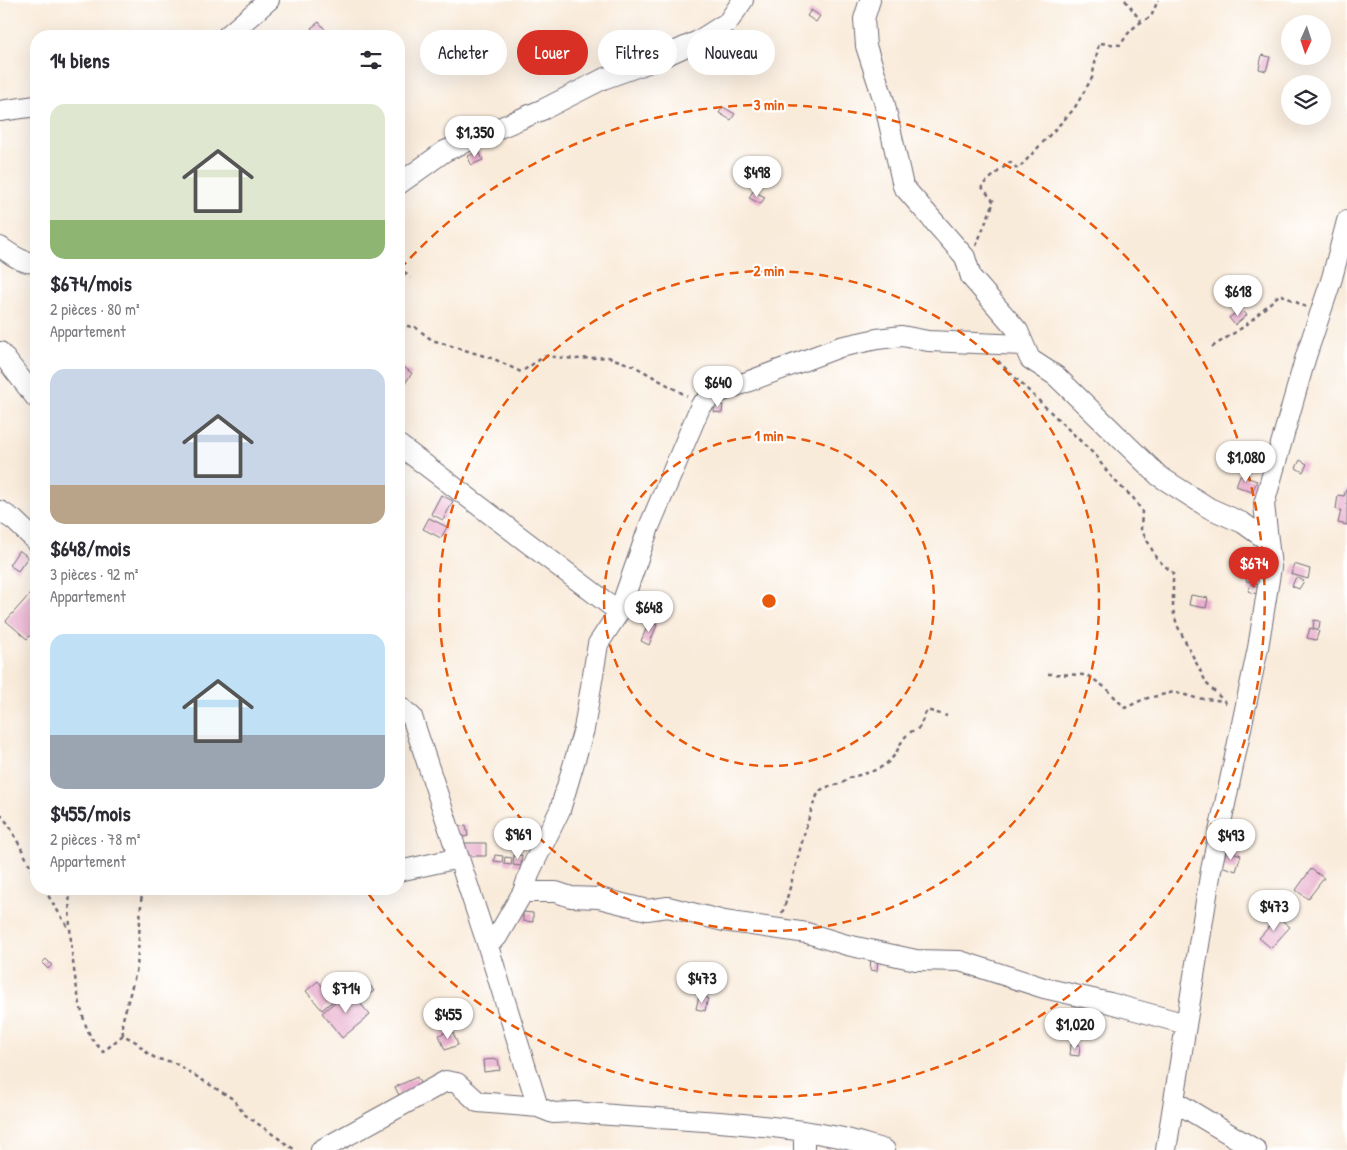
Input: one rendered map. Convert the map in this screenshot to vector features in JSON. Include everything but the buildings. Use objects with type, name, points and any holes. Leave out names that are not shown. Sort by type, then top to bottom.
[{"type":"street","points":[[234,30],[269,0]]},
{"type":"street","points":[[405,180],[445,151],[544,110],[603,79],[656,60],[698,41],[728,22],[743,0]]},
{"type":"street","points":[[870,0],[864,20],[866,46],[884,102],[903,186],[965,257],[971,278],[1018,331],[1030,359],[1056,376],[1159,476],[1209,508],[1243,523],[1268,541]]},
{"type":"street","points":[[0,111],[30,107]]},
{"type":"street","points":[[1166,1150],[1211,870],[1258,648],[1271,567],[1264,504],[1306,356],[1332,278],[1347,221]]},
{"type":"street","points":[[0,246],[18,259],[30,263]]},
{"type":"street","points":[[487,943],[497,937],[524,892],[531,869],[560,810],[584,728],[598,644],[619,612],[649,527],[701,405],[715,394],[840,347],[877,339],[902,336],[928,341],[1023,345]]},
{"type":"street","points":[[0,352],[30,390]]},
{"type":"street","points":[[405,449],[619,612]]},
{"type":"street","points":[[0,511],[14,520],[30,535]]},
{"type":"street","points":[[405,711],[412,717],[487,943],[538,1106]]},
{"type":"street","points":[[405,869],[459,858]]},
{"type":"street","points":[[524,892],[556,892],[571,897],[598,898],[647,910],[668,907],[724,921],[806,933],[847,945],[916,960],[960,961],[1035,986],[1110,1003],[1186,1024]]},
{"type":"street","points":[[322,1150],[446,1081],[457,1083],[478,1102],[538,1106],[553,1113],[709,1120],[804,1141],[834,1136],[885,1150]]},
{"type":"street","points":[[1174,1101],[1256,1150]]},
{"type":"path","points":[[1125,0],[1141,21]]},
{"type":"path","points":[[968,266],[994,202],[981,186],[1010,162],[1018,169],[1074,109],[1092,78],[1099,43],[1121,45],[1126,35],[1141,21],[1151,17],[1158,0]]},
{"type":"path","points":[[405,273],[410,278]]},
{"type":"path","points":[[1212,347],[1245,326],[1280,294],[1320,314]]},
{"type":"path","points":[[405,326],[415,327],[432,340],[494,359],[522,372],[545,356],[576,359],[608,357],[634,366],[701,405]]},
{"type":"path","points":[[983,343],[1005,370],[1098,458],[1101,468],[1112,475],[1127,495],[1132,496],[1142,511],[1141,529],[1157,560],[1173,573],[1173,610],[1177,625],[1208,684],[1226,701],[1241,726]]},
{"type":"path","points":[[1048,674],[1087,675],[1106,688],[1125,708],[1144,699],[1174,692],[1196,698],[1226,701]]},
{"type":"path","points":[[783,929],[782,912],[789,898],[806,826],[818,792],[827,786],[841,784],[851,777],[861,777],[887,763],[906,733],[919,728],[927,710],[947,716]]},
{"type":"path","points":[[0,814],[9,825],[30,865]]},
{"type":"path","points":[[48,895],[69,931]]},
{"type":"path","points":[[70,895],[69,931],[83,1014],[90,1036],[102,1052],[123,1035]]},
{"type":"path","points":[[123,1035],[122,1023],[137,968],[142,895]]},
{"type":"path","points":[[123,1035],[136,1042],[152,1056],[173,1062],[233,1099],[244,1114],[295,1150]]}]
